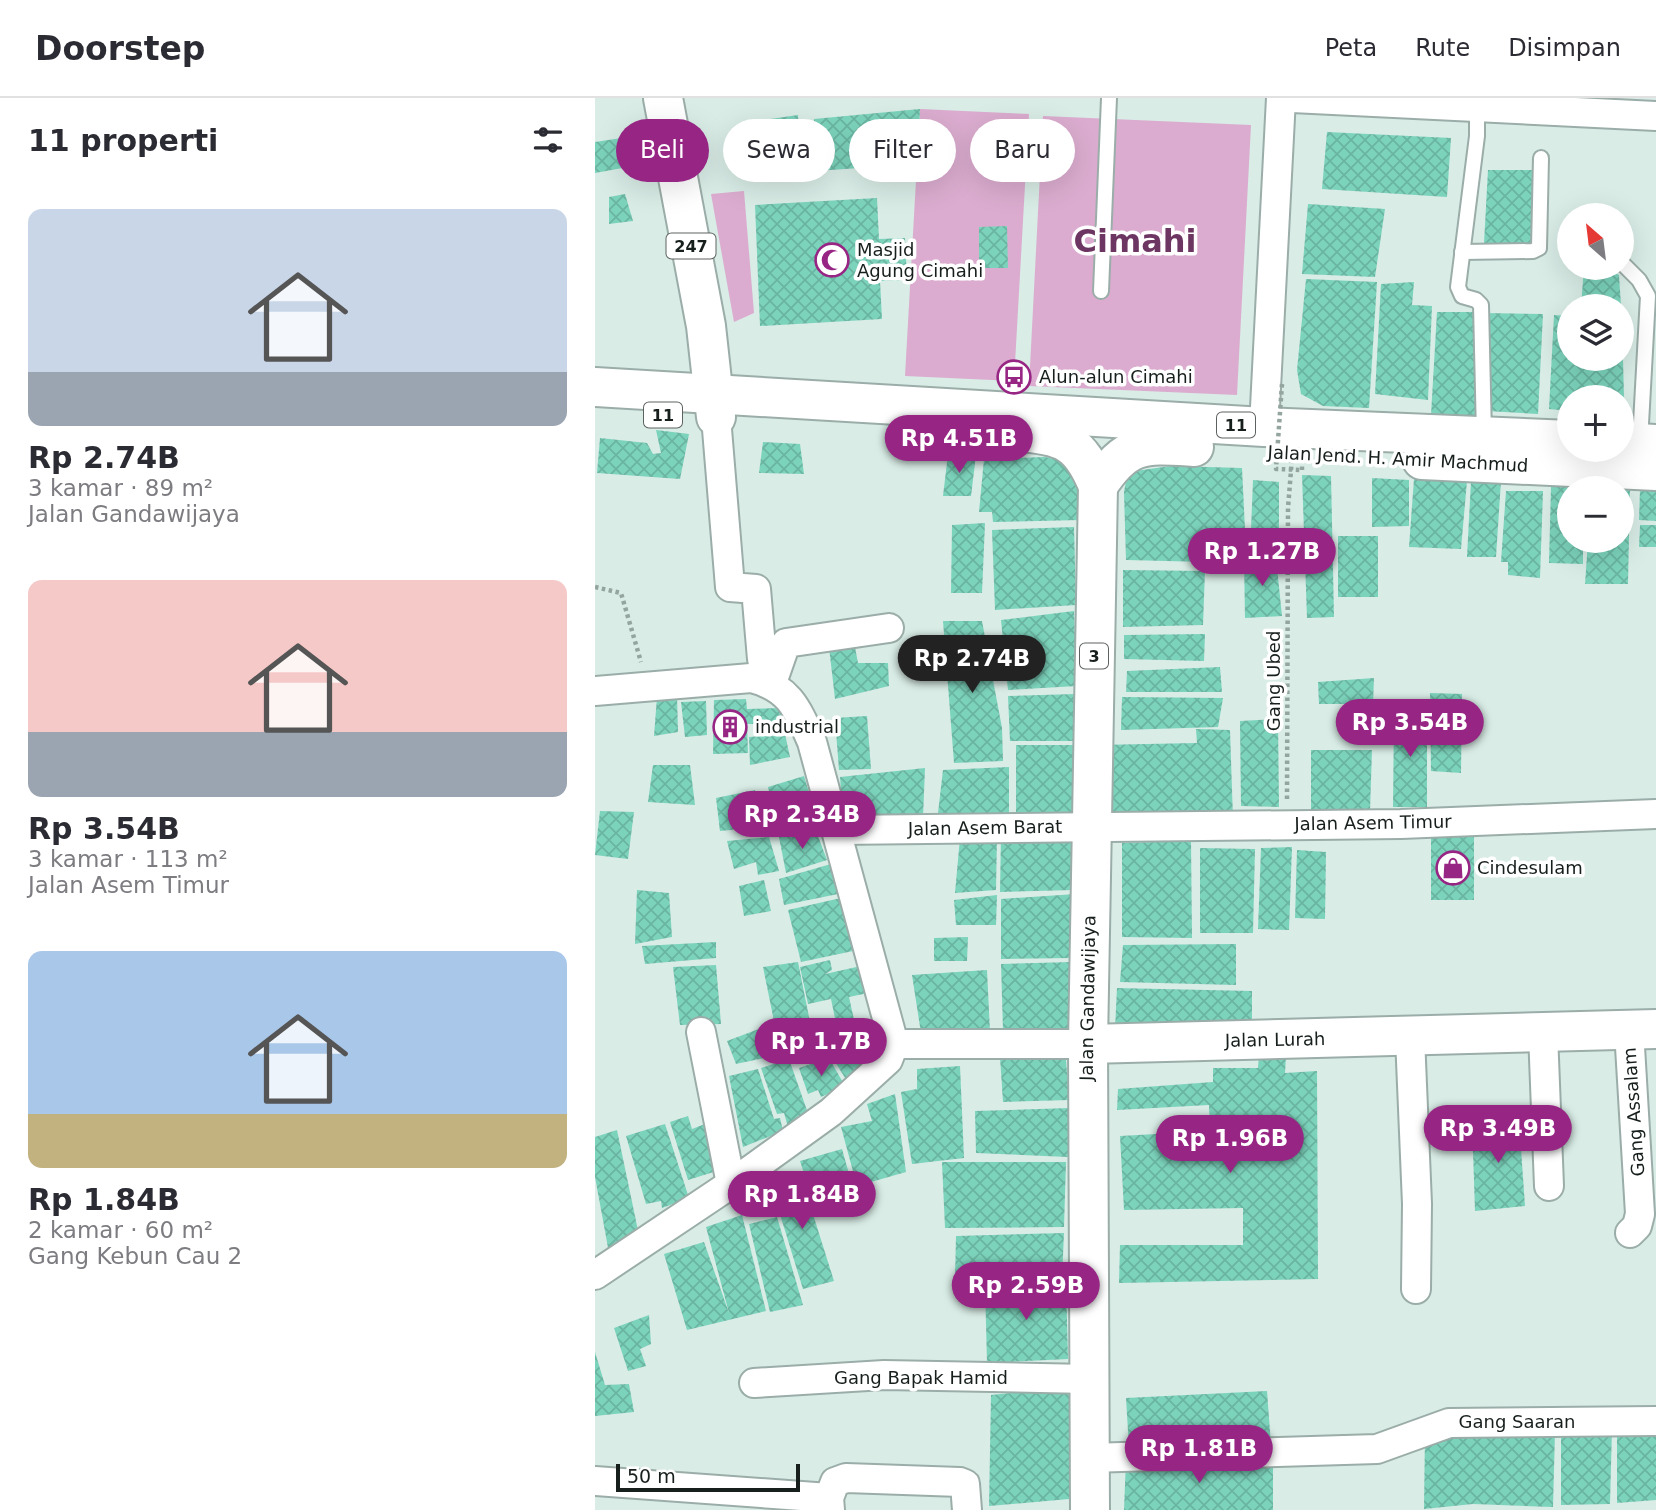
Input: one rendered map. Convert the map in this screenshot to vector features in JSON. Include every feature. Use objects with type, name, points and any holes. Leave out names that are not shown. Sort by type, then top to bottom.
[{"type":"main road","name":"247","points":[[663,98],[706,326],[715,406]]},
{"type":"main road","name":"Jalan Jend. H. Amir Machmud","points":[[595,387],[715,406],[1040,433],[1060,437],[1073,444],[1091,467],[1098,486]]},
{"type":"main road","name":"Jalan Jend. H. Amir Machmud","points":[[595,412],[715,406],[1557,439]]},
{"type":"main road","name":"Jalan Jend. H. Amir Machmud","points":[[1098,486],[1121,456],[1144,446],[1297,462],[1643,450]]},
{"type":"main road","name":"Jalan Gandawijaya","points":[[1090,1510],[1088,1044],[1098,486]]},
{"type":"main road","name":"Jalan Lurah","points":[[1088,1044],[1642,1030]]},
{"type":"street","points":[[1264,427],[1281,98]]},
{"type":"street","points":[[1292,98],[1477,104],[1656,116]]},
{"type":"street","points":[[595,1275],[731,1184],[831,1112],[888,1060],[894,1044],[812,742],[800,714],[767,671],[756,589],[730,587],[715,406]]},
{"type":"street","points":[[595,691],[751,678],[767,671],[786,643],[890,628]]},
{"type":"street","name":"Jalan Asem Timur","points":[[1090,827],[1401,824],[1656,814]]},
{"type":"street","name":"Jalan Asem Barat","points":[[837,830],[1090,827]]},
{"type":"street","name":"Gang Assalam","points":[[1630,1233],[1637,1226],[1640,1214],[1642,1030]]},
{"type":"street","points":[[701,1032],[731,1184]]},
{"type":"street","points":[[1543,1033],[1549,1186]]},
{"type":"street","points":[[1410,1037],[1417,1204],[1416,1289]]},
{"type":"street","name":"Jalan Lurah","points":[[894,1044],[1088,1044]]},
{"type":"street","name":"Gang Bapak Hamid","points":[[754,1383],[884,1375],[1089,1379]]},
{"type":"street","name":"Gang Saaran","points":[[1090,1458],[1377,1450],[1449,1423],[1656,1421]]},
{"type":"street","points":[[595,1481],[829,1504],[835,1482],[846,1478],[953,1481],[965,1484],[967,1510]]},
{"type":"lane","points":[[1101,291],[1109,98]]},
{"type":"lane","points":[[1477,104],[1459,293],[1481,305],[1485,436]]},
{"type":"lane","points":[[1462,252],[1533,251],[1539,248],[1541,158]]},
{"type":"lane","points":[[1635,276],[1648,296],[1643,450]]},
{"type":"path","points":[[1282,384],[1276,469],[1297,462]]},
{"type":"path","name":"Gang Ubed","points":[[1287,825],[1288,508],[1297,462]]},
{"type":"path","points":[[595,587],[621,593],[648,687]]},
{"type":"shaded area","points":[[920,109],[1029,114],[1029,119],[970,119],[970,182],[1025,182],[1014,381],[905,376],[916,182],[956,182],[956,119],[919,119]]},
{"type":"shaded area","name":"Alun-alun Cimahi","points":[[1043,116],[1251,125],[1237,395],[1029,386],[1040,182],[1075,182],[1075,119],[1043,119]]},
{"type":"shaded area","points":[[744,191],[754,313],[734,322],[711,194]]},
{"type":"building","points":[[920,109],[919,119],[849,119],[849,169],[835,170],[835,119],[814,119]]},
{"type":"building","points":[[798,115],[798,119],[770,119]]},
{"type":"building","points":[[1327,132],[1451,138],[1447,197],[1322,189]]},
{"type":"building","points":[[616,139],[616,169],[595,173],[595,142]]},
{"type":"building","points":[[1488,170],[1539,170],[1536,243],[1484,243]]},
{"type":"building","points":[[625,194],[633,221],[609,224],[609,197]]},
{"type":"building","name":"Masjid Agung Cimahi","points":[[877,198],[879,239],[905,238],[907,280],[880,281],[882,319],[760,326],[755,205]]},
{"type":"building","points":[[1308,204],[1385,209],[1375,277],[1302,274]]},
{"type":"building","points":[[1007,226],[1008,268],[979,268],[979,227]]},
{"type":"building","points":[[1306,279],[1377,282],[1369,408],[1323,406],[1301,394],[1297,370]]},
{"type":"building","points":[[1583,280],[1619,280],[1620,294],[1582,294]]},
{"type":"building","points":[[1414,282],[1412,305],[1432,306],[1428,400],[1375,394],[1381,284]]},
{"type":"building","points":[[1437,312],[1479,312],[1481,418],[1431,415]]},
{"type":"building","points":[[1484,313],[1543,314],[1538,414],[1487,411]]},
{"type":"building","points":[[1554,315],[1557,315],[1557,371],[1623,371],[1624,385],[1557,385],[1557,410],[1549,409]]},
{"type":"building","points":[[656,430],[689,434],[680,479],[597,473],[600,438],[647,443],[653,454],[661,453]]},
{"type":"building","points":[[763,442],[800,444],[804,474],[759,473]]},
{"type":"building","points":[[948,454],[976,455],[971,496],[943,496]]},
{"type":"building","points":[[1045,457],[1068,462],[1079,487],[1080,520],[993,522],[992,512],[979,512],[984,459]]},
{"type":"building","points":[[1171,466],[1242,468],[1246,550],[1206,550],[1207,562],[1126,560],[1126,481],[1135,471]]},
{"type":"building","points":[[1302,475],[1331,476],[1334,617],[1307,618]]},
{"type":"building","points":[[1372,478],[1409,480],[1409,526],[1372,527]]},
{"type":"building","points":[[1414,479],[1467,481],[1461,549],[1409,547]]},
{"type":"building","points":[[1253,480],[1279,482],[1279,531],[1251,530]]},
{"type":"building","points":[[1471,481],[1501,481],[1496,557],[1467,557]]},
{"type":"building","points":[[1551,487],[1557,487],[1557,553],[1583,553],[1583,564],[1549,563]]},
{"type":"building","points":[[1640,489],[1656,490],[1656,521],[1639,520]]},
{"type":"building","points":[[1506,491],[1543,491],[1540,578],[1508,575],[1508,562],[1501,562]]},
{"type":"building","points":[[985,523],[982,593],[951,593],[952,525]]},
{"type":"building","points":[[1640,525],[1656,525],[1656,547],[1639,547]]},
{"type":"building","points":[[1074,527],[1076,605],[995,610],[992,530]]},
{"type":"building","points":[[1338,536],[1378,536],[1378,597],[1338,597]]},
{"type":"building","points":[[1587,553],[1629,553],[1628,584],[1585,584]]},
{"type":"building","points":[[1244,558],[1276,558],[1282,616],[1245,618]]},
{"type":"building","points":[[1123,570],[1205,571],[1203,625],[1123,627]]},
{"type":"building","points":[[1074,611],[1077,686],[1008,690],[1001,620]]},
{"type":"building","points":[[943,621],[982,621],[1002,728],[1003,761],[954,763]]},
{"type":"building","points":[[1205,634],[1204,661],[1124,659],[1124,635]]},
{"type":"building","points":[[854,642],[858,663],[888,663],[889,686],[835,699],[829,647]]},
{"type":"building","points":[[1220,667],[1222,692],[1126,692],[1127,671]]},
{"type":"building","points":[[1374,678],[1373,704],[1319,704],[1318,682]]},
{"type":"building","points":[[1430,693],[1462,694],[1461,773],[1431,771]]},
{"type":"building","points":[[1076,694],[1074,741],[1010,741],[1008,696]]},
{"type":"building","points":[[677,696],[678,732],[654,736],[657,697]]},
{"type":"building","points":[[1122,697],[1223,698],[1218,727],[1121,730]]},
{"type":"building","name":"industrial","points":[[746,699],[747,709],[782,708],[782,731],[755,732],[754,724],[747,724],[748,753],[713,754],[714,700]]},
{"type":"building","points":[[706,701],[707,735],[685,737],[681,702]]},
{"type":"building","points":[[1394,710],[1427,710],[1427,807],[1393,807]]},
{"type":"building","points":[[867,716],[871,769],[839,770],[835,718]]},
{"type":"building","points":[[1278,719],[1279,807],[1241,806],[1240,721]]},
{"type":"building","points":[[1196,729],[1230,730],[1233,819],[1097,817],[1096,745],[1197,743]]},
{"type":"building","points":[[785,734],[790,757],[750,765],[749,737]]},
{"type":"building","points":[[1016,745],[1080,745],[1079,818],[1016,817]]},
{"type":"building","points":[[1311,750],[1372,750],[1370,811],[1311,812]]},
{"type":"building","points":[[653,765],[690,765],[695,805],[648,802]]},
{"type":"building","points":[[1009,767],[1009,814],[938,813],[943,770]]},
{"type":"building","points":[[925,768],[923,818],[843,817],[840,777]]},
{"type":"building","points":[[804,776],[818,823],[780,834],[768,787]]},
{"type":"building","points":[[755,790],[760,827],[720,831],[716,798]]},
{"type":"building","points":[[600,811],[634,812],[628,859],[595,855]]},
{"type":"building","points":[[816,831],[827,860],[786,873],[779,837]]},
{"type":"building","points":[[1001,835],[1078,835],[1073,890],[1000,892]]},
{"type":"building","name":"Cindesulam","points":[[1431,835],[1474,836],[1474,900],[1431,900]]},
{"type":"building","points":[[997,836],[996,890],[955,893],[960,838]]},
{"type":"building","points":[[769,837],[779,871],[758,875],[756,862],[734,869],[727,841]]},
{"type":"building","points":[[1191,841],[1192,938],[1122,937],[1122,843]]},
{"type":"building","points":[[1292,847],[1289,930],[1258,929],[1261,848]]},
{"type":"building","points":[[1200,848],[1255,849],[1253,933],[1200,933]]},
{"type":"building","points":[[1297,850],[1326,852],[1325,919],[1295,918]]},
{"type":"building","points":[[831,864],[838,894],[784,905],[779,879]]},
{"type":"building","points":[[764,880],[771,911],[744,916],[739,886]]},
{"type":"building","points":[[637,890],[669,893],[672,937],[635,944]]},
{"type":"building","points":[[1076,894],[1072,958],[1001,959],[1001,899]]},
{"type":"building","points":[[997,895],[996,925],[956,925],[954,900]]},
{"type":"building","points":[[841,898],[853,951],[801,962],[788,910]]},
{"type":"building","points":[[968,937],[967,961],[934,961],[934,938]]},
{"type":"building","points":[[716,942],[716,958],[645,964],[642,946]]},
{"type":"building","points":[[1236,944],[1236,985],[1120,982],[1123,945]]},
{"type":"building","points":[[830,960],[832,970],[825,974],[861,966],[868,993],[849,997],[855,1024],[837,1028],[831,999],[808,1004],[800,967]]},
{"type":"building","points":[[798,962],[810,1022],[775,1026],[763,967]]},
{"type":"building","points":[[1072,962],[1075,1030],[1003,1030],[1001,964]]},
{"type":"building","points":[[716,965],[721,1024],[680,1025],[673,967]]},
{"type":"building","points":[[987,970],[990,1032],[921,1033],[912,975]]},
{"type":"building","points":[[1117,988],[1252,991],[1252,1032],[1115,1029]]},
{"type":"building","points":[[876,1022],[882,1045],[847,1081],[832,1057],[855,1040],[851,1031]]},
{"type":"building","points":[[769,1025],[782,1054],[736,1064],[727,1041]]},
{"type":"building","points":[[1259,1054],[1286,1057],[1285,1073],[1317,1071],[1318,1279],[1119,1283],[1120,1245],[1243,1245],[1243,1208],[1124,1210],[1120,1136],[1210,1131],[1209,1105],[1117,1110],[1118,1089],[1213,1082],[1213,1068],[1258,1068]]},
{"type":"building","points":[[1000,1057],[1066,1060],[1069,1100],[1003,1102]]},
{"type":"building","points":[[829,1058],[845,1086],[821,1097],[818,1090],[808,1094],[799,1068]]},
{"type":"building","points":[[789,1059],[810,1119],[788,1127],[784,1113],[777,1114],[761,1068]]},
{"type":"building","points":[[960,1066],[964,1158],[912,1164],[901,1092],[917,1089],[917,1069]]},
{"type":"building","points":[[758,1069],[774,1119],[780,1118],[783,1131],[743,1147],[729,1076]]},
{"type":"building","points":[[895,1094],[906,1172],[857,1186],[841,1127],[872,1121],[867,1104]]},
{"type":"building","points":[[1070,1108],[1068,1157],[976,1153],[975,1111]]},
{"type":"building","points":[[688,1116],[692,1129],[705,1124],[720,1170],[688,1180],[670,1122]]},
{"type":"building","points":[[1472,1120],[1519,1120],[1525,1206],[1475,1211]]},
{"type":"building","points":[[665,1124],[689,1198],[662,1208],[661,1201],[646,1204],[626,1136]]},
{"type":"building","points":[[617,1130],[640,1240],[609,1253],[595,1177],[595,1137]]},
{"type":"building","points":[[842,1149],[853,1188],[812,1198],[800,1161]]},
{"type":"building","points":[[942,1162],[1066,1162],[1064,1227],[945,1228]]},
{"type":"building","points":[[800,1173],[834,1281],[803,1289],[770,1182]]},
{"type":"building","points":[[742,1215],[766,1311],[687,1330],[664,1254],[704,1242],[729,1313],[706,1227]]},
{"type":"building","points":[[777,1217],[803,1305],[770,1312],[749,1224]]},
{"type":"building","points":[[1064,1233],[1062,1279],[955,1278],[956,1236]]},
{"type":"building","points":[[1066,1283],[1068,1359],[987,1363],[985,1284]]},
{"type":"building","points":[[649,1315],[651,1344],[640,1349],[646,1366],[628,1371],[614,1328]]},
{"type":"building","points":[[595,1352],[605,1385],[629,1384],[634,1412],[595,1416]]},
{"type":"building","points":[[1077,1386],[1080,1498],[989,1506],[991,1395]]},
{"type":"building","points":[[1267,1391],[1271,1445],[1129,1448],[1126,1398]]},
{"type":"building","points":[[1612,1428],[1610,1504],[1561,1505],[1561,1432]]},
{"type":"building","points":[[1656,1429],[1656,1500],[1617,1503],[1617,1430]]},
{"type":"building","points":[[1555,1432],[1553,1507],[1473,1504],[1424,1509],[1425,1433]]},
{"type":"building","points":[[1273,1459],[1273,1510],[1124,1510],[1126,1460]]},
{"type":"place","name":"Masjid Agung Cimahi","points":[[832,260]]},
{"type":"place","name":"Alun-alun Cimahi","points":[[1014,377]]},
{"type":"place","name":"industrial","points":[[730,727]]},
{"type":"place","name":"Cindesulam","points":[[1453,868]]},
{"type":"district","name":"Cimahi","points":[[1135,241]]}]
